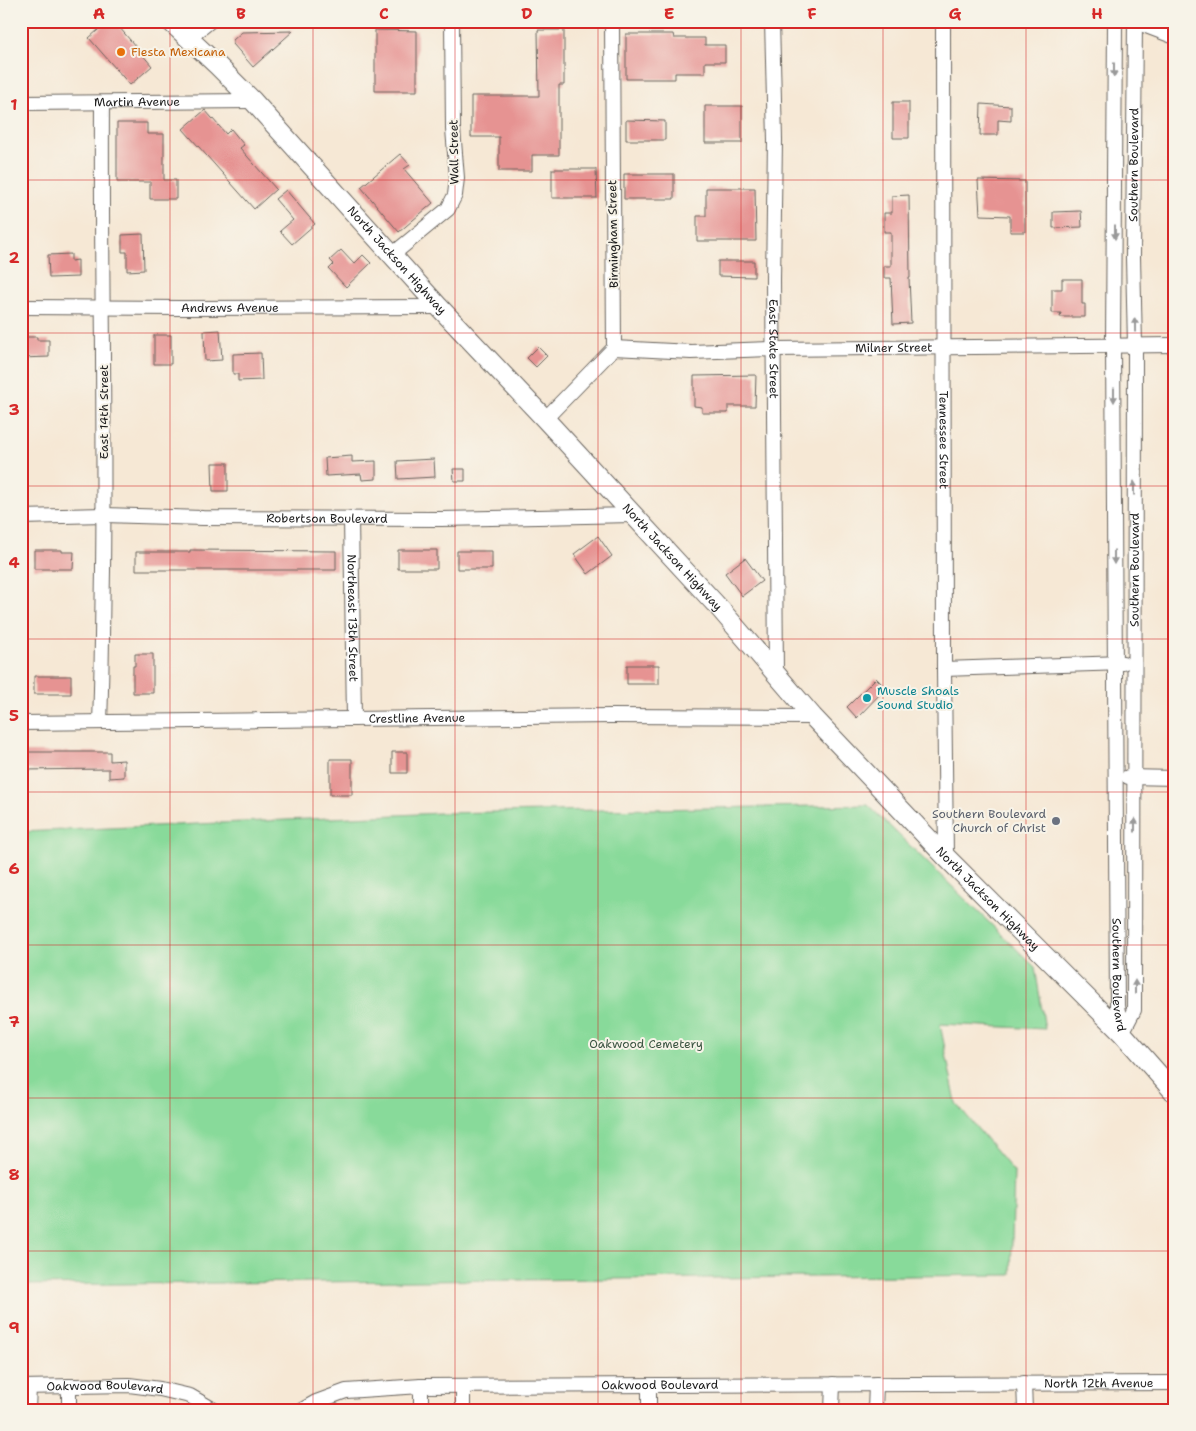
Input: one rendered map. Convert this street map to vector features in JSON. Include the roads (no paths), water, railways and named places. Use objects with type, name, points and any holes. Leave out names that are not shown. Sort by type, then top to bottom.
[{"type":"main road","name":"North Jackson Highway","points":[[170,21],[252,101],[439,306],[546,419],[721,610],[812,717],[946,858],[1122,1033],[1175,1093]]},
{"type":"street","points":[[189,38],[210,21]]},
{"type":"street","name":"Wall Street","points":[[392,255],[448,209],[455,194],[457,178],[453,129],[452,21]]},
{"type":"street","name":"Birmingham Street","points":[[612,21],[614,348]]},
{"type":"street","name":"East State Street","points":[[772,21],[775,140],[773,349],[776,674]]},
{"type":"street","name":"Tennessee Street","points":[[943,21],[946,858]]},
{"type":"street","name":"Southern Boulevard","points":[[1114,21],[1113,345],[1117,1006],[1122,1033]]},
{"type":"street","points":[[1134,22],[1175,37]]},
{"type":"street","name":"Southern Boulevard","points":[[1122,1033],[1134,1010],[1136,777],[1134,663],[1134,22]]},
{"type":"street","name":"Martin Avenue","points":[[21,103],[252,101]]},
{"type":"street","name":"East 14th Street","points":[[100,722],[104,515],[102,103]]},
{"type":"street","name":"Andrews Avenue","points":[[21,307],[439,306]]},
{"type":"street","name":"Milner Street","points":[[614,348],[691,352],[773,349],[1175,345]]},
{"type":"street","points":[[546,419],[614,348]]},
{"type":"street","name":"Robertson Boulevard","points":[[21,517],[104,515],[203,518],[480,518],[633,515]]},
{"type":"street","name":"Northeast 13th Street","points":[[351,518],[354,719]]},
{"type":"street","points":[[944,669],[1134,663]]},
{"type":"street","name":"Crestline Avenue","points":[[21,723],[610,716],[812,717]]},
{"type":"street","points":[[1116,777],[1175,778]]},
{"type":"street","points":[[1024,1383],[1026,1410]]},
{"type":"street","name":"North 12th Avenue","points":[[1024,1383],[1175,1383]]},
{"type":"street","name":"Oakwood Boulevard","points":[[302,1410],[316,1402],[346,1391],[421,1386],[1024,1383]]},
{"type":"street","points":[[832,1410],[833,1384]]},
{"type":"street","points":[[875,1410],[876,1384]]},
{"type":"street","name":"Oakwood Boulevard","points":[[25,1387],[129,1385],[160,1389],[190,1396],[214,1410]]},
{"type":"street","points":[[69,1386],[69,1410]]},
{"type":"street","points":[[421,1386],[421,1410]]},
{"type":"street","points":[[463,1386],[463,1410]]},
{"type":"street","points":[[649,1386],[649,1410]]},
{"type":"street","points":[[25,1387],[28,1410]]},
{"type":"place","name":"Fiesta Mexicana","points":[[121,52]]},
{"type":"place","name":"Muscle Shoals Sound Studio","points":[[867,698]]},
{"type":"place","name":"Southern Boulevard Church of Christ","points":[[1056,821]]},
{"type":"park label","name":"Oakwood Cemetery","points":[[646,1044]]}]
